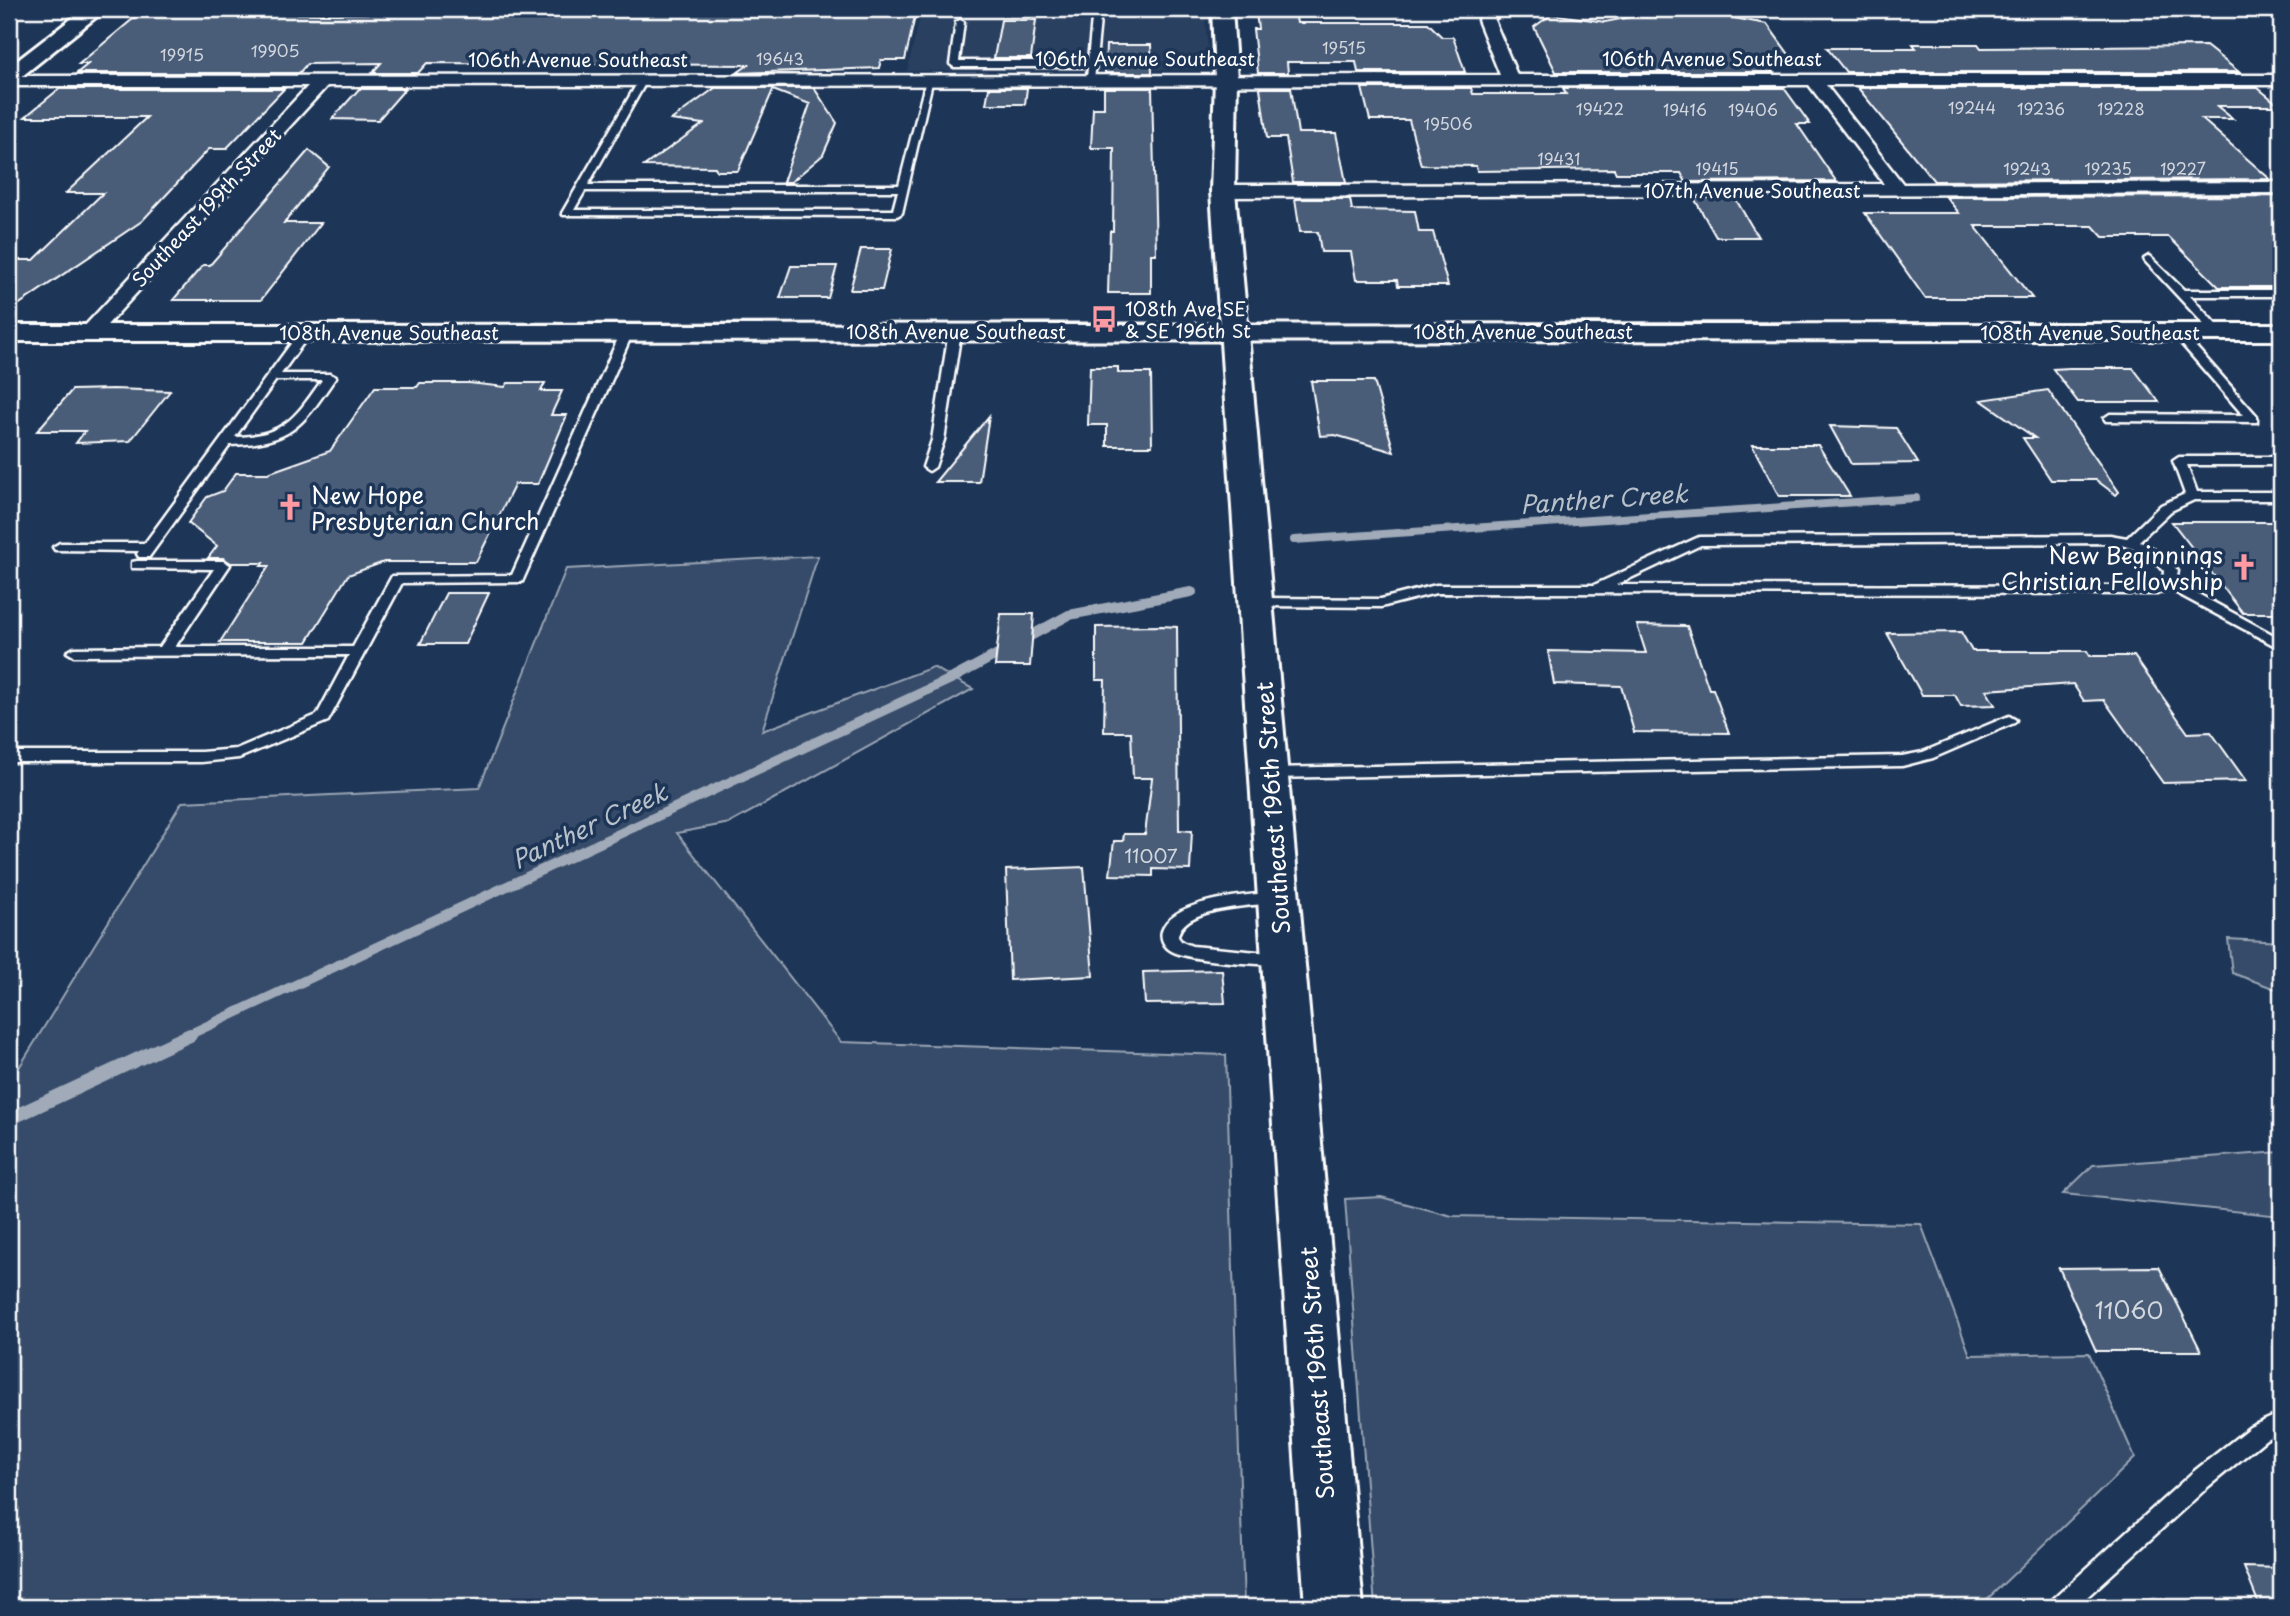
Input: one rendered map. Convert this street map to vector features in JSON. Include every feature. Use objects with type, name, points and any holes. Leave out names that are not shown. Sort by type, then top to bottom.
[{"type":"street","points":[[11,74],[96,9]]},
{"type":"street","name":"Southeast 196th Street","points":[[1222,9],[1226,79],[1223,191],[1334,1607]]},
{"type":"street","points":[[1494,10],[1486,20],[1510,79]]},
{"type":"street","name":"106th Avenue Southeast","points":[[11,74],[321,81],[930,80],[1092,71],[1226,79],[2281,80]]},
{"type":"street","points":[[1812,79],[1898,189]]},
{"type":"street","name":"Southeast 199th Street","points":[[89,333],[321,81]]},
{"type":"street","name":"107th Avenue Southeast","points":[[1223,191],[2281,188]]},
{"type":"street","name":"108th Avenue Southeast","points":[[9,333],[1235,330],[2281,332]]},
{"type":"lane","points":[[960,22],[954,64],[1092,71],[1097,9]]},
{"type":"lane","points":[[643,80],[567,212],[897,213],[930,80]]},
{"type":"lane","points":[[581,188],[903,188]]},
{"type":"lane","points":[[2149,259],[2217,332]]},
{"type":"lane","points":[[2181,293],[2281,293]]},
{"type":"lane","points":[[9,757],[201,757],[239,753],[323,718],[397,579],[517,579],[627,331]]},
{"type":"lane","points":[[929,467],[938,440],[955,331]]},
{"type":"lane","points":[[165,651],[223,565],[137,565],[305,332]]},
{"type":"lane","points":[[2110,418],[2253,419],[2177,332]]},
{"type":"lane","points":[[226,441],[260,441],[292,429],[330,377],[273,377]]},
{"type":"lane","points":[[2192,496],[2179,461],[2281,461]]},
{"type":"lane","points":[[2130,542],[2166,508],[2192,496],[2281,496]]},
{"type":"lane","points":[[1597,589],[1699,541],[2110,539],[2130,542],[2164,559],[2171,571],[2169,584]]},
{"type":"lane","points":[[60,547],[149,547]]},
{"type":"lane","points":[[1256,602],[1381,603],[1436,589],[2157,590],[2169,584]]},
{"type":"lane","points":[[2169,584],[2281,645]]},
{"type":"lane","points":[[74,652],[358,651]]},
{"type":"lane","points":[[1269,773],[1902,761],[1928,755],[2009,720]]},
{"type":"lane","points":[[1279,897],[1196,911],[1177,921],[1171,927],[1169,936],[1172,943],[1179,948],[1192,951],[1284,960]]},
{"type":"lane","points":[[2060,1607],[2201,1479],[2258,1433],[2281,1422]]},
{"type":"shaded area","points":[[922,9],[1204,9],[1210,70],[907,71]]},
{"type":"shaded area","points":[[818,556],[762,731],[933,667],[973,689],[730,823],[677,833],[841,1042],[1226,1055],[1244,1607],[9,1607],[9,1084],[182,802],[479,788],[566,569]]},
{"type":"shaded area","points":[[2228,939],[2281,942],[2281,991],[2232,973]]},
{"type":"shaded area","points":[[2281,1152],[2281,1216],[2063,1194],[2093,1165]]},
{"type":"shaded area","points":[[1381,1197],[1452,1216],[1921,1224],[1970,1355],[2089,1353],[2135,1458],[1979,1607],[1375,1607],[1345,1199]]},
{"type":"building","points":[[598,9],[916,12],[905,60],[881,60],[879,68],[737,73],[748,65],[427,63],[418,73],[372,73],[381,63],[307,64],[299,73],[77,73],[88,64],[79,64],[140,13],[338,14]]},
{"type":"building","points":[[1659,9],[1684,9],[1767,24],[1796,64],[1767,64],[1773,72],[1556,72],[1534,27],[1552,14],[1605,22],[1640,15],[1646,17]]},
{"type":"building","points":[[1256,12],[1295,12],[1297,23],[1428,23],[1442,37],[1453,37],[1465,72],[1358,72],[1356,62],[1287,62],[1288,73],[1258,73],[1253,29],[1258,29]]},
{"type":"building","points":[[1001,20],[1036,20],[1031,58],[994,58]]},
{"type":"building","points":[[1913,44],[1978,44],[1981,48],[2206,46],[2239,72],[1846,72],[1827,48],[1916,48]]},
{"type":"building","points":[[1106,45],[1151,45],[1152,73],[1105,73]]},
{"type":"building","points":[[715,88],[814,88],[837,123],[823,155],[791,182],[783,182],[810,104],[773,90],[738,171],[717,171],[715,167],[644,166],[703,124],[671,120]]},
{"type":"building","points":[[989,88],[1027,88],[1025,104],[986,104]]},
{"type":"building","points":[[1104,88],[1152,88],[1156,254],[1151,254],[1151,293],[1108,293],[1110,231],[1113,231],[1114,148],[1091,148],[1093,108],[1104,108]]},
{"type":"building","points":[[1260,88],[1291,88],[1298,133],[1336,133],[1346,182],[1293,182],[1286,138],[1267,138]]},
{"type":"building","points":[[1362,88],[1471,88],[1473,94],[1566,94],[1563,88],[1784,88],[1810,124],[1797,124],[1836,181],[1686,182],[1681,173],[1616,173],[1614,169],[1477,171],[1476,166],[1421,165],[1409,120],[1370,120]]},
{"type":"building","points":[[1858,88],[2258,88],[2280,106],[2217,106],[2233,119],[2202,119],[2270,179],[1934,181]]},
{"type":"building","points":[[59,89],[284,89],[226,149],[209,149],[142,221],[9,311],[9,260],[34,260],[103,193],[66,193],[147,117],[25,117]]},
{"type":"building","points":[[359,89],[405,89],[378,120],[332,119]]},
{"type":"building","points":[[309,150],[329,167],[284,223],[321,223],[261,300],[173,300],[203,265],[210,265]]},
{"type":"building","points":[[2281,196],[2281,287],[2219,287],[2169,237],[2103,237],[2093,226],[1975,226],[2032,298],[1925,298],[1865,213],[1959,213],[1946,197]]},
{"type":"building","points":[[1694,198],[1735,198],[1758,237],[1716,237]]},
{"type":"building","points":[[1295,199],[1350,199],[1352,210],[1415,211],[1419,232],[1433,232],[1448,286],[1398,286],[1397,280],[1356,280],[1351,252],[1321,252],[1318,232],[1300,232]]},
{"type":"building","points":[[861,249],[892,249],[882,290],[850,290]]},
{"type":"building","points":[[791,266],[837,266],[828,298],[780,298]]},
{"type":"building","points":[[1090,367],[1118,367],[1118,373],[1151,373],[1152,446],[1107,446],[1107,425],[1088,425]]},
{"type":"building","points":[[2133,368],[2159,402],[2078,402],[2053,369]]},
{"type":"building","points":[[1311,381],[1374,381],[1394,452],[1335,435],[1320,436]]},
{"type":"building","name":"New Hope Presbyterian Church","points":[[420,383],[469,383],[505,387],[508,383],[545,383],[541,391],[562,391],[551,415],[567,415],[538,484],[515,484],[476,562],[384,562],[348,575],[307,642],[220,642],[269,566],[261,566],[263,563],[231,563],[223,558],[208,558],[217,546],[188,523],[207,497],[223,491],[236,473],[268,473],[330,451],[375,387],[417,387]]},
{"type":"building","points":[[72,390],[170,391],[130,441],[76,443],[85,431],[37,431]]},
{"type":"building","points":[[2048,390],[2119,492],[2116,495],[2096,480],[2051,480],[2023,438],[2035,438],[1981,400]]},
{"type":"building","points":[[989,416],[979,482],[935,482]]},
{"type":"building","points":[[1830,426],[1896,428],[1918,463],[1851,464]]},
{"type":"building","points":[[1752,445],[1818,445],[1850,496],[1779,496]]},
{"type":"building","name":"New Beginnings Christian Fellowship","points":[[2172,522],[2281,522],[2281,613],[2243,613]]},
{"type":"building","points":[[446,593],[489,593],[465,644],[420,644]]},
{"type":"building","points":[[1001,614],[1034,614],[1030,666],[995,666]]},
{"type":"building","points":[[1637,625],[1687,626],[1709,689],[1713,689],[1729,733],[1634,732],[1621,686],[1554,684],[1548,651],[1646,653]]},
{"type":"building","points":[[1096,627],[1177,627],[1179,830],[1192,831],[1190,870],[1153,869],[1153,876],[1110,875],[1114,841],[1123,841],[1124,834],[1145,834],[1152,778],[1133,778],[1131,732],[1104,732],[1105,680],[1096,680]]},
{"type":"building","points":[[1961,632],[1972,651],[2087,651],[2090,656],[2134,656],[2188,733],[2211,732],[2246,781],[2163,783],[2104,700],[2084,701],[2073,684],[1986,690],[1995,705],[1961,706],[1955,695],[1922,695],[1887,633]]},
{"type":"building","points":[[1084,867],[1093,976],[1010,980],[1006,870]]},
{"type":"building","points":[[1222,970],[1225,1003],[1145,1004],[1143,972]]},
{"type":"building","points":[[2159,1267],[2201,1351],[2096,1351],[2059,1268]]},
{"type":"building","points":[[2244,1567],[2281,1568],[2281,1607],[2260,1607]]},
{"type":"waterway","name":"Panther Creek","points":[[1294,540],[1916,498]]},
{"type":"waterway","name":"Panther Creek","points":[[1021,641],[1069,615],[1191,592]]},
{"type":"waterway","name":"Panther Creek","points":[[1182,594],[1193,592]]},
{"type":"waterway","name":"Panther Creek","points":[[186,1036],[953,678],[1007,649]]},
{"type":"waterway","name":"Panther Creek","points":[[9,1119],[190,1035]]},
{"type":"place","name":"108th Ave SE & SE 196th St","points":[[1104,319]]},
{"type":"place","name":"New Hope Presbyterian Church","points":[[290,507]]},
{"type":"place","name":"New Beginnings Christian Fellowship","points":[[2244,567]]}]
